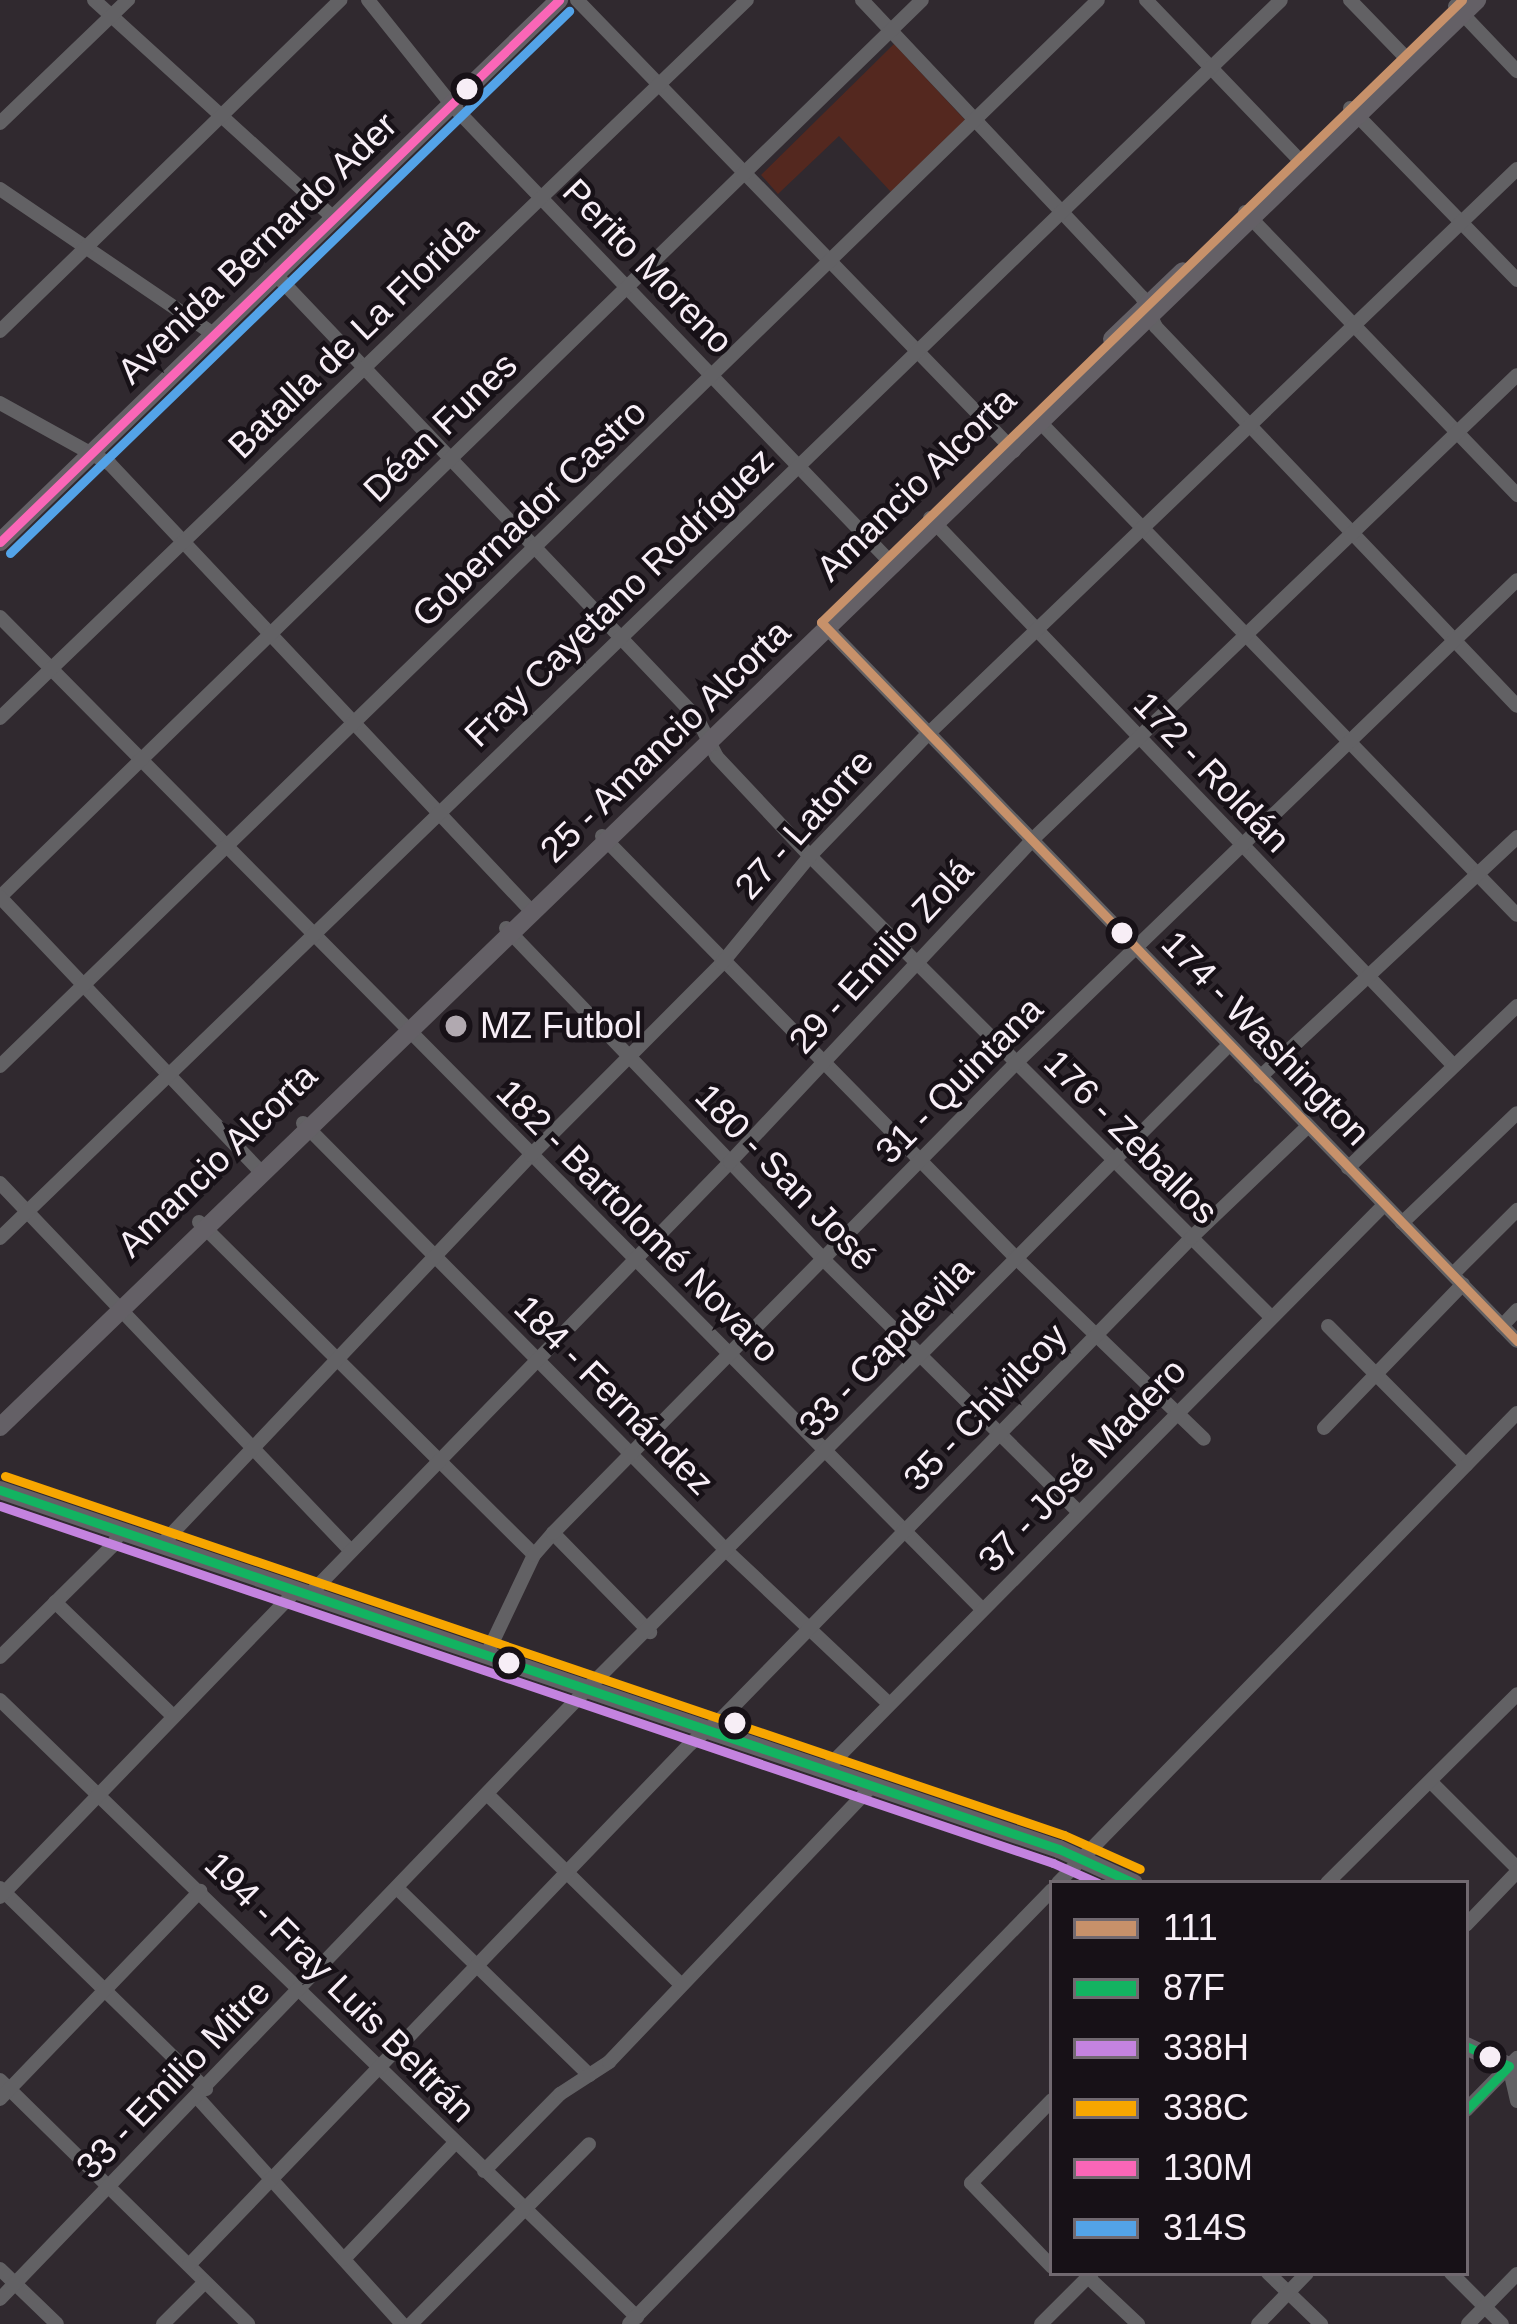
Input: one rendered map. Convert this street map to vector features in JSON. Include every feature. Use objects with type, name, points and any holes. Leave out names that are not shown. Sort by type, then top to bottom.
[{"type":"main road","points":[[1148,312],[1460,7],[1478,0]]},
{"type":"main road","name":"Avenida Bernardo Ader","points":[[0,542],[452,104],[547,4]]},
{"type":"main road","name":"Amancio Alcorta","points":[[1038,420],[1148,312]]},
{"type":"main road","points":[[932,522],[1038,420]]},
{"type":"main road","name":"Amancio Alcorta","points":[[509,932],[932,522]]},
{"type":"main road","points":[[0,1427],[202,1225],[509,932]]},
{"type":"main road","name":"Amancio Alcorta","points":[[0,1414],[118,1308]]},
{"type":"main road","points":[[0,1490],[1083,1858],[1128,1880]]},
{"type":"main road","points":[[1469,2047],[1514,2064]]},
{"type":"street","points":[[94,0],[335,219]]},
{"type":"street","points":[[0,123],[128,0]]},
{"type":"street","points":[[0,331],[340,0]]},
{"type":"street","name":"Perito Moreno","points":[[368,0],[452,104],[891,563]]},
{"type":"street","points":[[577,0],[1010,447]]},
{"type":"street","name":"Batalla de La Florida","points":[[0,718],[747,0]]},
{"type":"street","points":[[862,0],[1063,210],[1251,428],[1517,706]]},
{"type":"street","name":"Déan Funes","points":[[0,897],[922,0]]},
{"type":"street","name":"Gobernador Castro","points":[[0,1066],[1098,0]]},
{"type":"street","points":[[1146,0],[1302,163]]},
{"type":"street","name":"Fray Cayetano Rodríguez","points":[[0,1238],[1281,0]]},
{"type":"street","points":[[1350,0],[1408,60]]},
{"type":"street","points":[[1460,7],[1517,71]]},
{"type":"street","points":[[1354,112],[1517,280]]},
{"type":"street","name":"27 - Latorre","points":[[161,1545],[531,1155],[722,963],[810,856],[928,734],[1517,169]]},
{"type":"street","points":[[0,189],[215,335]]},
{"type":"street","points":[[1249,216],[1517,495]]},
{"type":"street","name":"176 - Zeballos","points":[[277,276],[697,718],[708,741],[810,856],[1271,1317]]},
{"type":"street","name":"29 - Emilio Zolá","points":[[2,1892],[174,1717],[350,1549],[730,1162],[1033,839],[1140,742],[1517,375]]},
{"type":"street","points":[[0,403],[94,452],[531,910]]},
{"type":"street","points":[[1038,420],[1517,915]]},
{"type":"street","name":"172 - Roldán","points":[[932,522],[1453,1065]]},
{"type":"street","name":"31 - Quintana","points":[[486,1656],[534,1555],[553,1533],[1015,1064],[1517,580]]},
{"type":"street","name":"182 - Bartolomé Novaro","points":[[0,617],[310,936],[983,1610]]},
{"type":"street","name":"174 - Washington","points":[[825,626],[1517,1341]]},
{"type":"street","points":[[1260,1077],[1517,837]]},
{"type":"street","points":[[605,840],[1095,1337],[1204,1438]]},
{"type":"street","points":[[0,897],[260,1171]]},
{"type":"street","name":"180 - San José","points":[[509,932],[823,1258],[1079,1512]]},
{"type":"street","points":[[1348,1168],[1453,1065],[1514,1016]]},
{"type":"street","name":"33 - Capdevila","points":[[586,1690],[729,1553],[1015,1257],[1229,1045]]},
{"type":"street","points":[[1402,1223],[1517,1113]]},
{"type":"street","name":"184 - Fernández","points":[[306,1126],[729,1553],[889,1704]]},
{"type":"street","name":"35 - Chivilcoy","points":[[189,2265],[706,1731],[1191,1238],[1308,1126]]},
{"type":"street","points":[[0,1183],[350,1549]]},
{"type":"street","name":"37 - José Madero","points":[[825,1770],[1174,1412],[1384,1205]]},
{"type":"street","points":[[1324,1428],[1517,1210]]},
{"type":"street","points":[[202,1225],[534,1555]]},
{"type":"street","points":[[1502,1326],[1517,1310]]},
{"type":"street","points":[[1328,1326],[1466,1465]]},
{"type":"street","points":[[1067,1880],[1083,1858],[1517,1413]]},
{"type":"street","points":[[0,1657],[120,1532]]},
{"type":"street","points":[[553,1533],[650,1632]]},
{"type":"street","points":[[55,1602],[174,1717]]},
{"type":"street","name":"33 - Emilio Mitre","points":[[0,2299],[586,1690]]},
{"type":"street","points":[[1331,1880],[1517,1694]]},
{"type":"street","name":"194 - Fray Luis Beltrán","points":[[0,1700],[302,1989],[633,2320]]},
{"type":"street","points":[[1431,1781],[1517,1870],[1469,1922]]},
{"type":"street","points":[[484,2171],[560,2093],[609,2062],[872,1786]]},
{"type":"street","points":[[488,1795],[680,1984]]},
{"type":"street","points":[[398,1889],[589,2075]]},
{"type":"street","points":[[200,1891],[3,2090],[110,2187],[248,2324]]},
{"type":"street","points":[[2,1892],[202,2093],[270,2177],[407,2324],[589,2144]]},
{"type":"street","points":[[633,2320],[1049,1893]]},
{"type":"street","points":[[1514,2064],[1517,2101]]},
{"type":"street","points":[[1469,2107],[1514,2064]]},
{"type":"street","points":[[1049,2103],[971,2182],[1049,2264]]},
{"type":"street","points":[[344,2259],[455,2143]]},
{"type":"street","points":[[0,2269],[57,2324]]},
{"type":"street","points":[[1468,2324],[1517,2274]]},
{"type":"street","points":[[1061,2276],[1075,2290]]},
{"type":"street","points":[[1041,2324],[1089,2276]]},
{"type":"street","points":[[1091,2276],[1138,2324]]},
{"type":"street","points":[[1271,2276],[1321,2324]]},
{"type":"street","points":[[1258,2324],[1304,2276]]},
{"type":"street","points":[[1454,2276],[1502,2324]]},
{"type":"street","points":[[163,2324],[205,2282]]},
{"type":"shaded area","points":[[894,44],[965,120],[891,192],[839,136],[778,194],[761,175]]},
{"type":"transit line","name":"130M","points":[[0,542],[559,0]]},
{"type":"transit line","name":"111","points":[[1462,0],[821,622],[1517,1341]]},
{"type":"transit line","name":"314S","points":[[10,553],[569,11]]},
{"type":"transit line","name":"338C","points":[[5,1476],[1064,1835],[1140,1869]]},
{"type":"transit line","name":"87F","points":[[0,1490],[1059,1849],[1127,1880]]},
{"type":"transit line","name":"338H","points":[[0,1506],[1053,1863],[1091,1880]]},
{"type":"transit line","name":"87F","points":[[1469,2047],[1509,2066],[1469,2107]]},
{"type":"place","name":"MZ Futbol","points":[[456,1026]]}]
